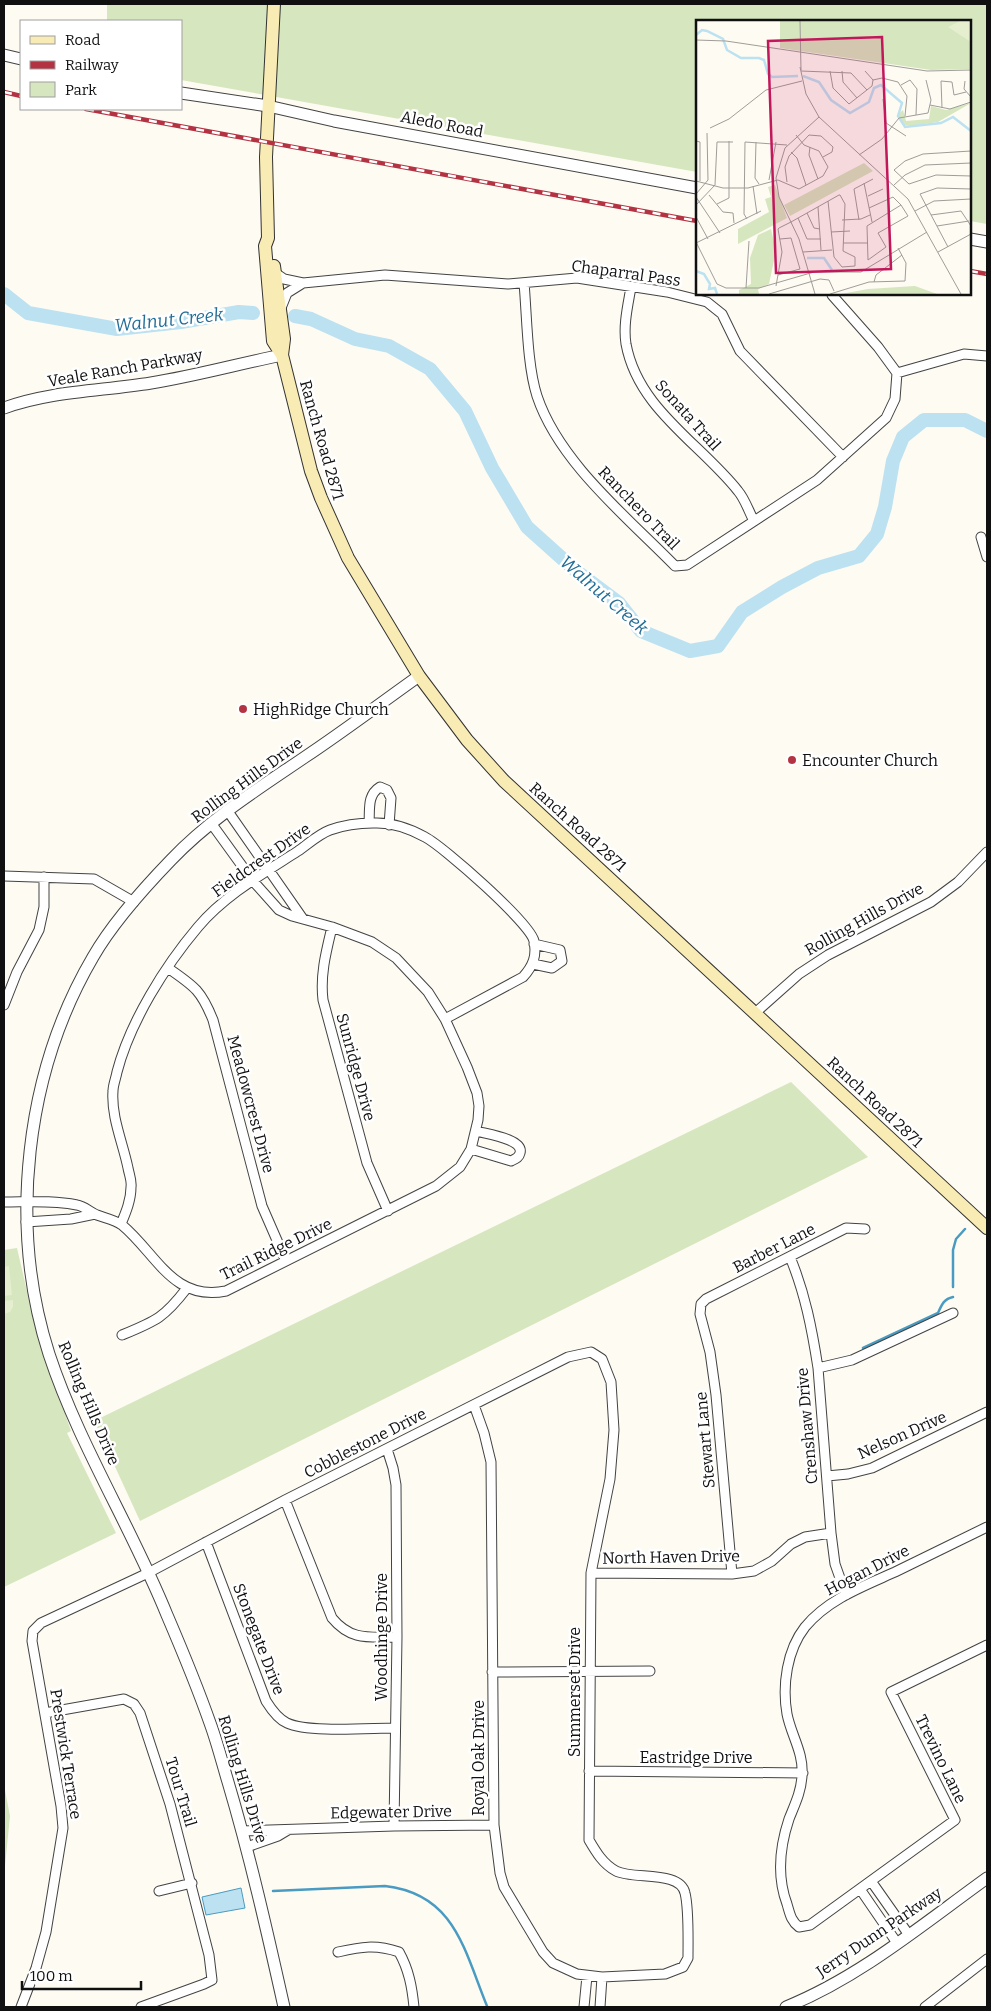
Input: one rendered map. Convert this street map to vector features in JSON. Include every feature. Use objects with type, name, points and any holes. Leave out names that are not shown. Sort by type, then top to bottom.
[{"type":"main road","name":"Ranch Road 2871","points":[[274,4],[266,157],[268,238],[265,246],[273,341],[282,355]]},
{"type":"main road","name":"Ranch Road 2871","points":[[268,238],[272,244],[274,272],[284,339],[282,355],[296,418],[320,498],[348,558],[419,676],[468,740],[504,781],[987,1228]]},
{"type":"street","points":[[4,56],[20,59]]},
{"type":"street","name":"Aledo Road","points":[[182,93],[268,106],[334,121],[696,188]]},
{"type":"street","points":[[971,239],[987,242]]},
{"type":"street","name":"Chaparral Pass","points":[[274,272],[284,279],[303,283],[385,275],[508,284],[577,278],[707,302],[722,314],[740,351],[843,457]]},
{"type":"street","points":[[280,311],[287,293],[303,283]]},
{"type":"street","name":"Ranchero Trail","points":[[524,283],[530,353],[537,395],[552,431],[571,458],[594,484],[675,566],[687,565],[817,480],[886,418],[895,399],[897,373]]},
{"type":"street","name":"Sonata Trail","points":[[631,287],[626,311],[626,343],[636,375],[653,403],[740,492],[754,522]]},
{"type":"street","points":[[832,295],[878,347],[897,373],[964,354],[987,356]]},
{"type":"street","name":"Veale Ranch Parkway","points":[[4,408],[59,395],[152,383],[282,355]]},
{"type":"street","points":[[981,537],[987,557]]},
{"type":"street","name":"Rolling Hills Drive","points":[[284,2007],[270,1938],[247,1847],[211,1724],[165,1609],[78,1425],[49,1352],[31,1274],[26,1222],[26,1202],[34,1123],[56,1039],[73,996],[94,954],[134,902],[173,858],[227,810],[419,676]]},
{"type":"street","points":[[369,823],[371,796],[380,787],[387,790],[391,798],[389,825]]},
{"type":"street","points":[[227,810],[270,869],[303,919]]},
{"type":"street","name":"Trail Ridge Drive","points":[[4,1202],[49,1202],[79,1205],[95,1214],[121,1224],[162,1269],[187,1288],[208,1292],[226,1291],[436,1186],[460,1167],[471,1149],[478,1120],[478,1092],[445,1019],[428,992],[396,958],[372,942],[279,910],[253,881],[211,823]]},
{"type":"street","name":"Fieldcrest Drive","points":[[121,1224],[128,1209],[132,1185],[124,1148],[116,1124],[113,1091],[121,1056],[147,1000],[199,926],[226,900],[270,869],[329,830],[354,824],[369,823],[404,827],[445,850],[526,927],[531,934],[534,944]]},
{"type":"street","name":"Rolling Hills Drive","points":[[755,1013],[799,974],[828,955],[931,902],[958,882],[987,852]]},
{"type":"street","points":[[4,876],[94,879],[134,902]]},
{"type":"street","points":[[4,1006],[6,995],[40,930],[44,907],[44,877]]},
{"type":"street","name":"Sunridge Drive","points":[[332,927],[322,975],[323,1000],[367,1163],[388,1211]]},
{"type":"street","points":[[445,1019],[513,984],[523,976],[533,964],[534,944],[560,950],[562,961],[552,968],[533,964]]},
{"type":"street","name":"Meadowcrest Drive","points":[[168,968],[195,987],[204,999],[210,1013],[262,1206],[286,1261]]},
{"type":"street","points":[[471,1149],[511,1161],[517,1158],[520,1152],[519,1145],[513,1141],[476,1131]]},
{"type":"street","points":[[26,1222],[71,1219],[95,1214]]},
{"type":"street","name":"Barber Lane","points":[[701,1304],[706,1299],[846,1228],[865,1229]]},
{"type":"street","name":"Crenshaw Drive","points":[[790,1257],[800,1280],[808,1310],[818,1368],[831,1533],[835,1564],[846,1595]]},
{"type":"street","points":[[122,1335],[158,1320],[174,1306],[187,1288]]},
{"type":"street","name":"Stewart Lane","points":[[701,1304],[700,1314],[710,1352],[716,1395],[732,1574]]},
{"type":"street","points":[[818,1368],[852,1360],[953,1312]]},
{"type":"street","name":"Cobblestone Drive","points":[[148,1573],[284,1500],[568,1357],[592,1352],[598,1355]]},
{"type":"street","name":"Summerset Drive","points":[[598,1355],[605,1365],[611,1382],[614,1430],[610,1479],[591,1573],[589,1628],[591,1670],[589,1840],[600,1858],[617,1872],[635,1876],[667,1878],[678,1882],[685,1891],[688,1958],[683,1967]]},
{"type":"street","name":"Royal Oak Drive","points":[[474,1405],[484,1432],[491,1462],[494,1825],[500,1872],[504,1887],[543,1952],[553,1963],[577,1974],[602,1977],[665,1974],[683,1967]]},
{"type":"street","name":"Nelson Drive","points":[[827,1476],[848,1474],[872,1468],[987,1412]]},
{"type":"street","name":"Woodhinge Drive","points":[[387,1449],[394,1468],[396,1485],[397,1637],[394,1826]]},
{"type":"street","points":[[284,1500],[332,1618],[340,1627],[352,1635],[397,1637]]},
{"type":"street","name":"Hogan Drive","points":[[800,1927],[793,1922],[784,1898],[781,1876],[782,1848],[789,1820],[801,1790],[802,1773],[799,1749],[787,1714],[785,1684],[791,1654],[805,1628],[824,1609],[846,1595],[987,1527]]},
{"type":"street","name":"North Haven Drive","points":[[591,1573],[732,1574],[754,1571],[772,1561],[791,1544],[805,1537],[831,1533]]},
{"type":"street","name":"Stonegate Drive","points":[[206,1542],[266,1701],[282,1721],[310,1728],[395,1728]]},
{"type":"street","name":"Prestwick Terrace","points":[[21,2007],[36,1968],[46,1932],[63,1828],[32,1641],[33,1631],[41,1623],[148,1573]]},
{"type":"street","name":"Trevino Lane","points":[[800,1927],[810,1925],[955,1820],[891,1692],[987,1645]]},
{"type":"street","points":[[492,1672],[650,1670]]},
{"type":"street","name":"Tour Trail","points":[[45,1713],[124,1699],[134,1704],[140,1713],[170,1804],[209,1954],[212,1980],[141,2007]]},
{"type":"street","name":"Eastridge Drive","points":[[589,1771],[802,1773]]},
{"type":"street","name":"Edgewater Drive","points":[[242,1831],[494,1825]]},
{"type":"street","name":"Edgewater Drive","points":[[247,1847],[278,1836],[288,1830]]},
{"type":"street","name":"Jerry Dunn Parkway","points":[[786,2007],[845,1979],[987,1878]]},
{"type":"street","points":[[871,1881],[909,1935]]},
{"type":"street","points":[[159,1892],[192,1883]]},
{"type":"street","points":[[860,1890],[897,1943]]},
{"type":"street","points":[[338,1952],[369,1946],[387,1948],[399,1952],[407,1966],[413,1991],[414,2007]]},
{"type":"street","points":[[925,2007],[987,1960]]},
{"type":"street","points":[[584,2007],[587,1976]]},
{"type":"street","points":[[600,2007],[602,1977]]},
{"type":"green space","points":[[107,4],[987,4],[987,224],[971,221],[971,20],[696,20],[696,172],[182,80],[182,20],[107,20]]},
{"type":"green space","points":[[791,1082],[868,1157],[140,1521],[94,1421]]},
{"type":"green space","points":[[17,1248],[36,1330],[71,1431],[67,1433],[116,1533],[4,1587],[4,1250]]},
{"type":"green space","points":[[9,1266],[12,1295],[4,1296],[4,1267]]},
{"type":"green space","points":[[13,1300],[13,1307],[10,1312],[4,1314],[4,1301]]},
{"type":"green space","points":[[4,1785],[10,1816],[4,1876]]},
{"type":"water","points":[[241,1888],[245,1908],[206,1915],[202,1897]]},
{"type":"waterway","name":"Walnut Creek","points":[[4,294],[28,313],[117,329],[181,322],[239,312],[253,313]]},
{"type":"waterway","name":"Walnut Creek","points":[[295,316],[311,319],[355,339],[389,346],[430,369],[465,411],[492,468],[527,527],[575,570],[619,603],[641,631],[690,651],[718,646],[742,612],[782,587],[818,568],[859,556],[877,534],[885,507],[893,461],[903,437],[924,420],[965,420],[987,431]]},
{"type":"waterway","points":[[953,1287],[953,1250],[956,1239],[965,1229]]},
{"type":"waterway","points":[[863,1348],[938,1313],[944,1302],[953,1297]]},
{"type":"waterway","points":[[273,1891],[385,1886],[409,1891],[427,1900],[442,1913],[454,1928],[487,2006]]},
{"type":"railway","points":[[4,92],[20,96]]},
{"type":"railway","points":[[91,110],[696,221]]},
{"type":"railway","points":[[971,271],[987,274]]},
{"type":"place","name":"HighRidge Church","points":[[243,709]]},
{"type":"place","name":"Encounter Church","points":[[792,760]]}]
